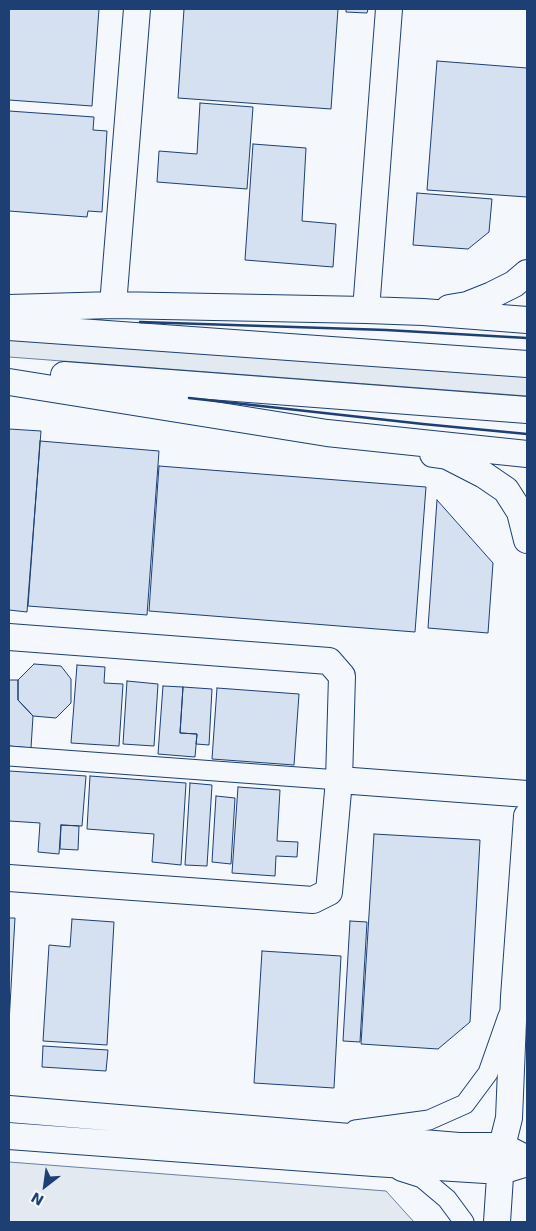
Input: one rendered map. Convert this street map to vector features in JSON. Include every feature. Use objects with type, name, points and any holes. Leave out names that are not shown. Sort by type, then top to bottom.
[{"type":"street","points":[[113,306],[137,9]]},
{"type":"street","points":[[366,310],[389,9]]},
{"type":"street","points":[[423,312],[467,305],[514,284],[527,273]]},
{"type":"street","points":[[9,308],[113,306],[366,310],[423,312],[527,320]]},
{"type":"street","points":[[9,327],[527,364]]},
{"type":"street","points":[[9,372],[527,410]]},
{"type":"street","points":[[9,382],[358,438],[447,456],[484,475],[506,490],[520,512],[527,540]]},
{"type":"street","points":[[358,438],[527,454]]},
{"type":"street","points":[[9,637],[329,661],[342,676],[339,780],[329,892],[313,900],[9,878]]},
{"type":"street","points":[[9,756],[527,794]]},
{"type":"street","points":[[497,1222],[501,1158],[509,1118],[514,997],[527,816]]},
{"type":"street","points":[[324,1134],[429,1120],[465,1104],[488,1073],[514,997]]},
{"type":"street","points":[[9,1110],[459,1146],[527,1163]]},
{"type":"street","points":[[9,1136],[374,1163],[501,1158],[527,1159]]},
{"type":"street","points":[[374,1163],[422,1178],[447,1199],[464,1222]]},
{"type":"shaded area","points":[[9,338],[527,375],[527,396],[9,357]]},
{"type":"shaded area","points":[[9,1162],[386,1191],[414,1222],[9,1222]]},
{"type":"building","points":[[9,9],[99,9],[92,106],[9,100]]},
{"type":"building","points":[[184,9],[338,9],[331,109],[178,98]]},
{"type":"building","points":[[346,9],[368,9],[367,13],[346,12]]},
{"type":"building","points":[[437,61],[527,68],[527,197],[427,190]]},
{"type":"building","points":[[200,103],[253,107],[247,189],[157,182],[159,151],[197,154]]},
{"type":"building","points":[[9,111],[94,117],[93,130],[107,131],[102,212],[88,211],[87,217],[9,211]]},
{"type":"building","points":[[253,144],[306,148],[302,221],[336,224],[333,267],[245,260]]},
{"type":"building","points":[[417,193],[492,199],[489,232],[468,249],[413,245]]},
{"type":"building","points":[[9,429],[41,431],[27,612],[9,610]]},
{"type":"building","points":[[40,441],[159,451],[147,615],[28,606]]},
{"type":"building","points":[[159,466],[426,487],[415,632],[149,611]]},
{"type":"building","points":[[437,500],[493,563],[488,633],[428,628]]},
{"type":"building","points":[[34,664],[61,666],[71,679],[71,703],[56,718],[33,716],[18,700],[18,680]]},
{"type":"building","points":[[77,665],[105,667],[104,683],[123,684],[119,746],[71,743]]},
{"type":"building","points":[[9,680],[18,680],[18,700],[33,716],[31,748],[9,746]]},
{"type":"building","points":[[127,681],[158,684],[154,746],[123,744]]},
{"type":"building","points":[[163,686],[183,687],[180,733],[197,734],[195,757],[158,754]]},
{"type":"building","points":[[183,687],[212,689],[209,745],[196,744],[197,734],[180,733]]},
{"type":"building","points":[[217,688],[299,694],[294,765],[212,759]]},
{"type":"building","points":[[9,771],[86,776],[82,826],[61,825],[59,854],[38,852],[40,823],[9,821]]},
{"type":"building","points":[[90,776],[186,783],[181,865],[152,862],[154,834],[87,829]]},
{"type":"building","points":[[190,783],[212,785],[207,866],[185,865]]},
{"type":"building","points":[[238,787],[280,790],[277,841],[298,842],[297,857],[276,856],[275,876],[232,873]]},
{"type":"building","points":[[216,796],[235,798],[231,864],[212,862]]},
{"type":"building","points":[[61,825],[79,826],[78,850],[60,849]]},
{"type":"building","points":[[374,834],[480,840],[470,1022],[438,1049],[361,1044]]},
{"type":"building","points":[[9,918],[15,918],[9,1023]]},
{"type":"building","points":[[72,919],[114,922],[107,1045],[43,1041],[49,945],[70,947]]},
{"type":"building","points":[[350,921],[367,922],[360,1042],[343,1041]]},
{"type":"building","points":[[262,951],[341,956],[334,1088],[254,1083]]},
{"type":"building","points":[[43,1046],[108,1050],[106,1071],[42,1067]]},
{"type":"wall","points":[[140,322],[386,330],[527,338]]},
{"type":"wall","points":[[189,398],[527,434]]}]
